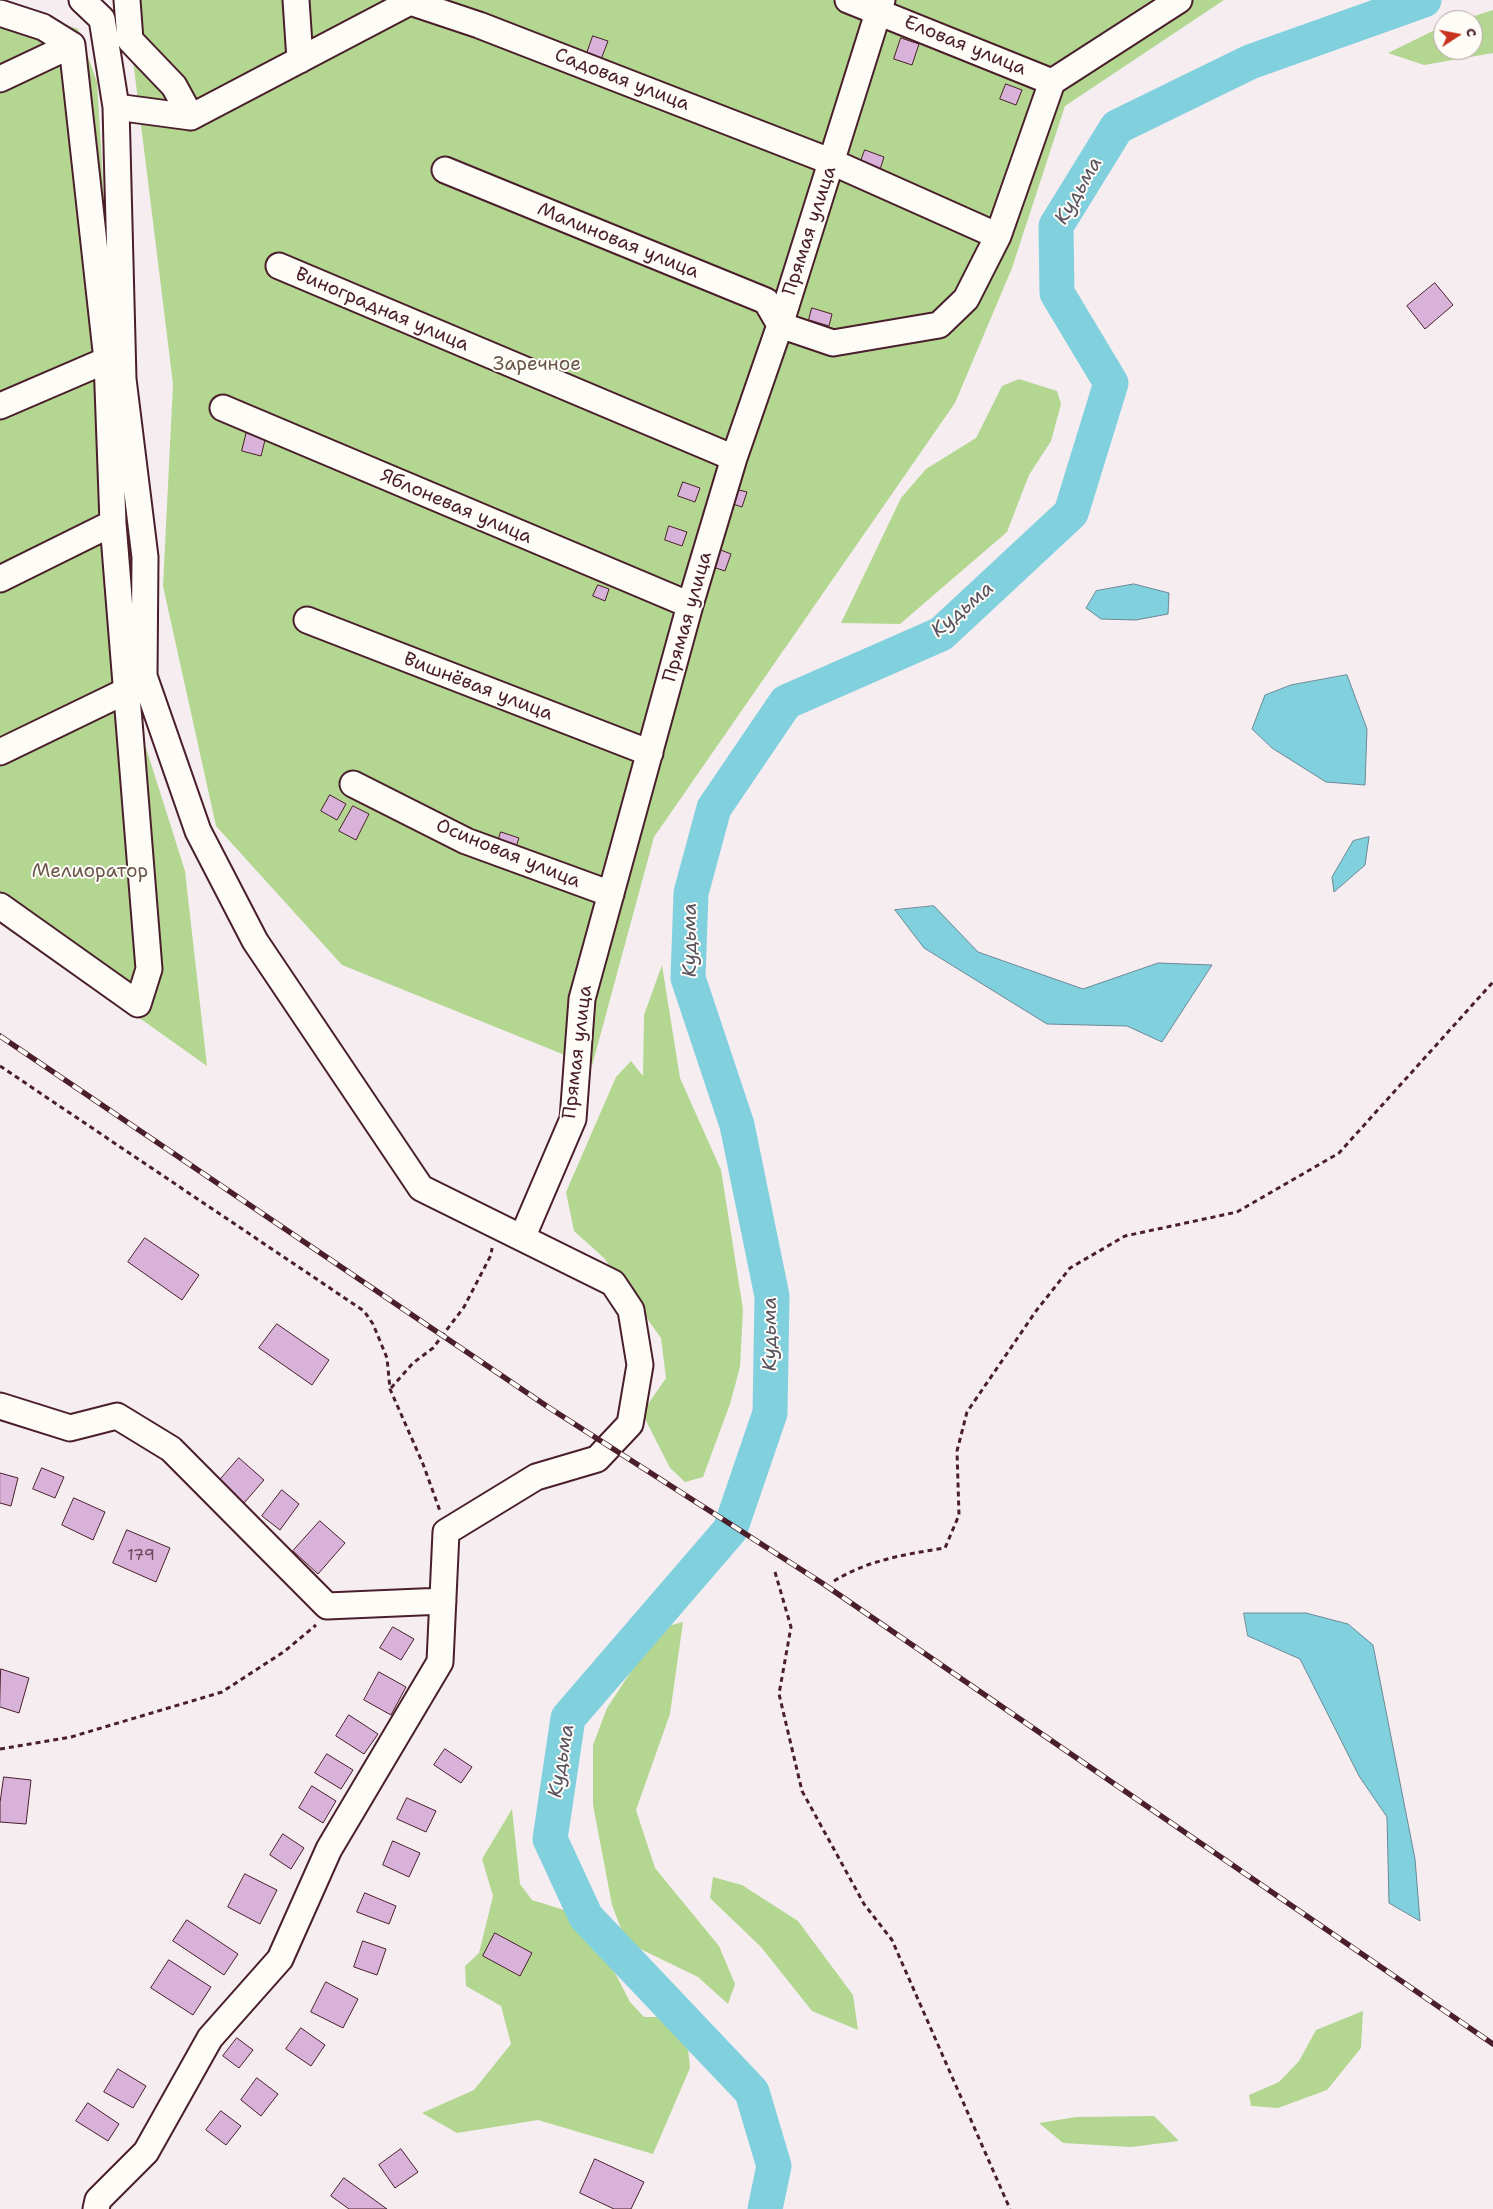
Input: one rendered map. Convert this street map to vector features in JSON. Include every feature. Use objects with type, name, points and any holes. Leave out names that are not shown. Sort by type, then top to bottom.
[{"type":"street","points":[[82,0],[102,19],[116,107],[123,379],[145,557],[144,676],[198,831],[255,941],[421,1188],[613,1283],[631,1310],[640,1365],[630,1424],[596,1459],[536,1476],[446,1532],[440,1662],[329,1849],[280,1959],[210,2038],[146,2152],[98,2200],[96,2209]]},
{"type":"street","points":[[127,0],[130,40],[174,86],[191,117]]},
{"type":"street","points":[[296,0],[300,60]]},
{"type":"street","name":"Еловая улица","points":[[848,0],[880,6],[1052,82]]},
{"type":"street","points":[[780,325],[832,344],[939,325],[966,299],[998,236],[1052,82],[1179,0]]},
{"type":"street","points":[[116,107],[191,117],[410,1]]},
{"type":"street","name":"Садовая улица","points":[[410,1],[479,25],[832,162],[998,236]]},
{"type":"street","name":"Прямая улица","points":[[522,1238],[572,1119],[582,999],[690,605],[734,458],[780,325],[880,6]]},
{"type":"street","points":[[0,13],[43,27],[72,45]]},
{"type":"street","points":[[0,79],[72,45]]},
{"type":"street","points":[[0,906],[138,1004],[149,969],[128,690],[113,523],[108,360],[72,45]]},
{"type":"street","name":"Малиновая улица","points":[[444,170],[766,301],[780,325]]},
{"type":"street","name":"Виноградная улица","points":[[279,266],[734,458]]},
{"type":"street","points":[[0,406],[108,360]]},
{"type":"street","name":"Яблоневая улица","points":[[223,408],[690,605]]},
{"type":"street","points":[[0,578],[113,523]]},
{"type":"street","name":"Вишнёвая улица","points":[[307,620],[650,753]]},
{"type":"street","points":[[0,752],[128,690]]},
{"type":"street","name":"Осиновая улица","points":[[353,784],[466,841],[611,894]]},
{"type":"street","points":[[0,1406],[70,1428],[117,1416],[171,1449],[327,1606],[443,1601]]},
{"type":"path","points":[[834,1581],[853,1569],[894,1556],[945,1548],[959,1515],[957,1451],[967,1412],[1036,1310],[1070,1268],[1125,1236],[1237,1212],[1339,1153],[1493,982]]},
{"type":"path","points":[[0,1066],[364,1311],[373,1324],[387,1358],[390,1389],[423,1464],[446,1532]]},
{"type":"path","points":[[390,1389],[413,1363],[433,1348],[464,1307],[491,1255],[494,1224]]},
{"type":"path","points":[[775,1572],[791,1627],[779,1694],[802,1791],[864,1904],[892,1940],[1010,2209]]},
{"type":"path","points":[[0,1749],[71,1737],[222,1692],[286,1651],[323,1619],[327,1606]]},
{"type":"green space","name":"Заречное","points":[[114,0],[1224,0],[1065,106],[1012,268],[955,403],[654,837],[592,1066],[342,965],[216,826],[163,586],[173,384],[132,52]]},
{"type":"green space","name":"Мелиоратор","points":[[0,3],[78,29],[97,82],[136,716],[185,871],[207,1066],[0,919]]},
{"type":"green space","points":[[1493,10],[1493,53],[1483,55],[1483,13]]},
{"type":"green space","points":[[1433,31],[1433,60],[1453,60],[1424,65],[1388,53]]},
{"type":"green space","points":[[1019,379],[1057,391],[1061,404],[1051,441],[1029,475],[1007,532],[900,624],[841,623],[901,498],[926,469],[976,438],[1002,386]]},
{"type":"green space","points":[[662,965],[680,1078],[721,1170],[743,1309],[740,1367],[730,1404],[703,1477],[685,1482],[670,1468],[642,1413],[666,1378],[661,1338],[604,1258],[574,1231],[566,1192],[616,1077],[631,1061],[643,1076],[644,1015]]},
{"type":"green space","points":[[683,1622],[670,1714],[636,1810],[655,1868],[719,1946],[735,1984],[728,2004],[698,1977],[626,1942],[612,1905],[593,1805],[593,1745],[607,1708],[651,1641],[664,1627]]},
{"type":"green space","points":[[512,1809],[520,1884],[532,1900],[586,1917],[630,2002],[644,2017],[664,2017],[688,2048],[690,2068],[653,2154],[538,2120],[457,2133],[422,2113],[474,2090],[511,2044],[501,2006],[466,1986],[465,1966],[479,1953],[493,1896],[482,1859]]},
{"type":"green space","points":[[713,1877],[742,1885],[798,1921],[853,1995],[858,2030],[812,2011],[761,1947],[710,1898]]},
{"type":"green space","points":[[1363,2011],[1361,2048],[1327,2090],[1278,2108],[1251,2106],[1249,2095],[1279,2082],[1299,2061],[1316,2030]]},
{"type":"green space","points":[[1154,2116],[1179,2141],[1131,2147],[1063,2143],[1039,2123],[1076,2117]]},
{"type":"water","points":[[1134,584],[1169,593],[1168,614],[1136,620],[1101,619],[1086,608],[1096,591]]},
{"type":"water","points":[[1347,675],[1367,729],[1365,785],[1326,782],[1272,748],[1252,729],[1265,695],[1291,685]]},
{"type":"water","points":[[1369,837],[1365,865],[1334,892],[1332,877],[1353,841]]},
{"type":"water","points":[[934,906],[978,952],[1083,989],[1158,963],[1212,965],[1162,1042],[1127,1026],[1047,1024],[924,948],[895,910]]},
{"type":"water","points":[[1244,1613],[1306,1613],[1348,1624],[1373,1645],[1415,1859],[1420,1921],[1389,1903],[1387,1817],[1359,1776],[1300,1659],[1248,1636]]},
{"type":"building","points":[[593,36],[608,41],[600,62],[586,56]]},
{"type":"building","points":[[901,38],[919,44],[912,65],[894,59]]},
{"type":"building","points":[[1006,84],[1022,90],[1016,105],[1000,99]]},
{"type":"building","points":[[865,150],[884,157],[878,176],[858,169]]},
{"type":"building","points":[[1435,283],[1453,305],[1425,329],[1407,306]]},
{"type":"building","points":[[812,308],[832,314],[829,326],[809,320]]},
{"type":"building","points":[[247,431],[266,436],[261,456],[242,451]]},
{"type":"building","points":[[683,482],[700,488],[695,502],[678,496]]},
{"type":"building","points":[[731,488],[747,492],[742,507],[727,502]]},
{"type":"building","points":[[669,526],[687,532],[682,546],[665,540]]},
{"type":"building","points":[[713,547],[731,554],[725,571],[707,565]]},
{"type":"building","points":[[598,585],[609,589],[605,601],[593,596]]},
{"type":"building","points":[[330,795],[346,804],[337,820],[321,811]]},
{"type":"building","points":[[353,806],[369,814],[356,840],[339,831]]},
{"type":"building","points":[[501,832],[519,838],[515,850],[497,844]]},
{"type":"building","points":[[145,1238],[199,1275],[182,1300],[128,1262]]},
{"type":"building","points":[[277,1324],[329,1360],[312,1385],[259,1348]]},
{"type":"building","points":[[239,1458],[264,1480],[244,1503],[219,1481]]},
{"type":"building","points":[[42,1468],[64,1477],[55,1498],[33,1489]]},
{"type":"building","points":[[0,1473],[18,1478],[11,1506],[0,1503]]},
{"type":"building","points":[[282,1490],[299,1504],[280,1530],[262,1516]]},
{"type":"building","points":[[74,1498],[105,1512],[93,1540],[62,1525]]},
{"type":"building","points":[[320,1521],[345,1543],[318,1574],[293,1551]]},
{"type":"building","points":[[127,1530],[170,1548],[156,1582],[113,1563]]},
{"type":"building","points":[[393,1627],[414,1639],[401,1660],[380,1648]]},
{"type":"building","points":[[1,1669],[29,1678],[19,1713],[0,1707]]},
{"type":"building","points":[[379,1672],[406,1687],[391,1715],[364,1700]]},
{"type":"building","points":[[349,1715],[378,1734],[364,1754],[336,1736]]},
{"type":"building","points":[[445,1749],[472,1767],[461,1783],[434,1765]]},
{"type":"building","points":[[327,1754],[353,1770],[341,1789],[315,1773]]},
{"type":"building","points":[[4,1777],[31,1780],[26,1824],[0,1822],[0,1803]]},
{"type":"building","points":[[312,1786],[336,1801],[323,1823],[299,1808]]},
{"type":"building","points":[[407,1798],[436,1811],[426,1832],[397,1819]]},
{"type":"building","points":[[283,1834],[304,1848],[291,1869],[270,1855]]},
{"type":"building","points":[[393,1841],[420,1853],[409,1877],[383,1865]]},
{"type":"building","points":[[245,1874],[277,1890],[260,1924],[228,1907]]},
{"type":"building","points":[[365,1893],[396,1906],[389,1924],[357,1912]]},
{"type":"building","points":[[187,1920],[238,1954],[224,1975],[173,1941]]},
{"type":"building","points":[[495,1933],[532,1953],[520,1976],[483,1956]]},
{"type":"building","points":[[363,1941],[386,1949],[377,1975],[354,1967]]},
{"type":"building","points":[[169,1960],[211,1987],[193,2015],[151,1988]]},
{"type":"building","points":[[326,1982],[358,1999],[343,2028],[311,2012]]},
{"type":"building","points":[[301,2028],[325,2045],[311,2066],[286,2049]]},
{"type":"building","points":[[237,2038],[253,2050],[239,2068],[223,2056]]},
{"type":"building","points":[[118,2069],[146,2086],[133,2108],[104,2092]]},
{"type":"building","points":[[257,2078],[278,2094],[261,2116],[241,2100]]},
{"type":"building","points":[[88,2103],[119,2124],[108,2141],[76,2121]]},
{"type":"building","points":[[221,2111],[241,2126],[226,2145],[206,2130]]},
{"type":"building","points":[[401,2149],[418,2172],[395,2188],[379,2165]]},
{"type":"building","points":[[595,2159],[644,2182],[631,2209],[614,2209],[580,2193]]},
{"type":"building","points":[[344,2178],[387,2209],[349,2209],[331,2196]]},
{"type":"waterway","name":"Кудьма","points":[[765,2209],[774,2166],[752,2092],[586,1917],[550,1839],[568,1718],[730,1530],[770,1413],[772,1296],[737,1125],[688,978],[691,893],[714,808],[786,702],[941,634],[1071,513],[1111,383],[1057,293],[1056,226],[1117,127],[1250,62],[1424,0]]},
{"type":"railway","points":[[0,1036],[548,1407],[822,1583],[1493,2044]]}]
